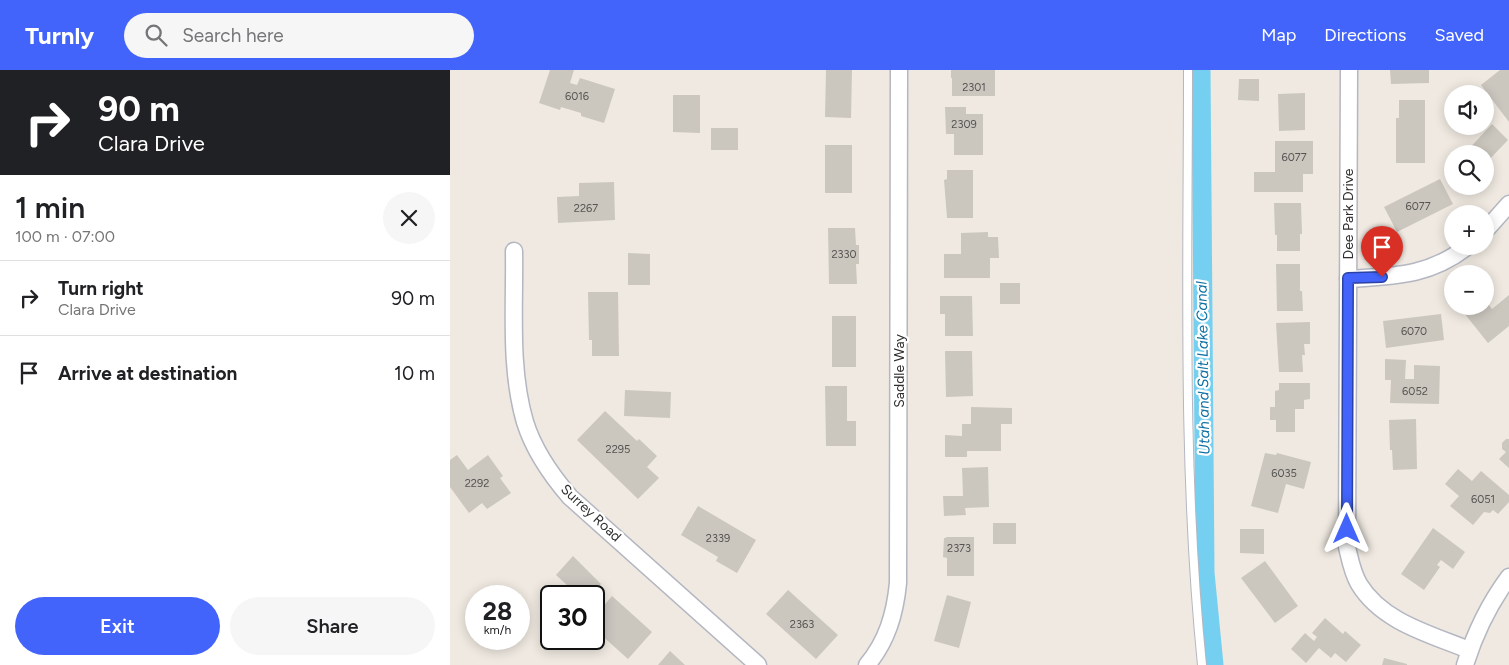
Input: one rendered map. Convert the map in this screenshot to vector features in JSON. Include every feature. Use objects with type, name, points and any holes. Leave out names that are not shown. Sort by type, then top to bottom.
[{"type":"street","name":"Saddle Way","points":[[866,665],[888,632],[896,607],[898,584],[898,70]]},
{"type":"street","name":"Dee Park Drive","points":[[1349,70],[1347,547],[1352,569],[1358,582],[1381,609],[1397,620],[1467,658]]},
{"type":"street","points":[[1494,220],[1509,204]]},
{"type":"street","name":"Surrey Road","points":[[514,251],[514,359],[518,392],[526,424],[538,453],[553,477],[570,497],[758,665]]},
{"type":"street","points":[[1348,278],[1417,273],[1446,261],[1455,255]]},
{"type":"street","points":[[1467,658],[1479,626],[1509,577]]},
{"type":"lane","points":[[1188,70],[1188,454],[1196,614],[1202,665]]},
{"type":"building","points":[[550,70],[574,70],[570,83],[577,85],[580,78],[615,89],[604,123],[581,116],[581,113],[561,107],[560,110],[539,103]]},
{"type":"building","points":[[826,70],[852,70],[851,118],[825,117]]},
{"type":"building","points":[[951,70],[995,70],[995,96],[952,96]]},
{"type":"building","points":[[1390,70],[1429,70],[1429,83],[1391,84]]},
{"type":"building","points":[[1500,70],[1509,70],[1509,122],[1494,102],[1494,85],[1481,85]]},
{"type":"building","points":[[1239,79],[1259,79],[1259,101],[1238,100]]},
{"type":"building","points":[[1305,93],[1305,130],[1279,131],[1278,94]]},
{"type":"building","points":[[673,95],[700,95],[700,133],[673,132]]},
{"type":"building","points":[[1399,100],[1425,100],[1425,163],[1396,163],[1396,118],[1399,118]]},
{"type":"building","points":[[945,107],[966,107],[966,114],[983,114],[983,155],[954,155],[954,134],[946,134]]},
{"type":"building","points":[[1494,126],[1508,140],[1494,155],[1494,145],[1472,145],[1482,135],[1494,135]]},
{"type":"building","points":[[711,128],[738,128],[738,150],[711,150]]},
{"type":"building","points":[[1275,141],[1313,141],[1313,174],[1303,174],[1303,192],[1254,192],[1254,172],[1275,172]]},
{"type":"building","points":[[825,145],[852,145],[852,193],[825,193]]},
{"type":"building","points":[[947,170],[973,170],[973,218],[947,218],[944,180],[947,179]]},
{"type":"building","points":[[1440,179],[1444,187],[1444,195],[1448,195],[1453,204],[1444,205],[1444,208],[1397,232],[1384,207]]},
{"type":"building","points":[[614,182],[615,220],[558,223],[557,197],[579,196],[579,183]]},
{"type":"building","points":[[1274,203],[1301,203],[1302,234],[1300,234],[1300,251],[1277,251]]},
{"type":"building","points":[[828,228],[855,228],[856,245],[859,245],[859,264],[856,264],[857,284],[829,284]]},
{"type":"building","points":[[988,232],[988,237],[998,237],[999,258],[990,258],[990,278],[944,278],[944,254],[961,254],[961,233]]},
{"type":"building","points":[[628,253],[650,254],[650,285],[628,285]]},
{"type":"building","points":[[1276,264],[1300,264],[1300,291],[1302,291],[1303,311],[1277,311]]},
{"type":"building","points":[[1000,283],[1020,283],[1020,304],[1000,304]]},
{"type":"building","points":[[588,292],[618,292],[619,356],[592,356],[592,340],[589,340]]},
{"type":"building","points":[[1509,295],[1509,326],[1488,343],[1466,315],[1494,315],[1494,307]]},
{"type":"building","points":[[940,296],[972,296],[973,336],[945,336],[945,314],[940,314]]},
{"type":"building","points":[[1441,314],[1444,340],[1386,348],[1383,321]]},
{"type":"building","points":[[832,316],[856,316],[856,367],[832,367]]},
{"type":"building","points":[[1310,322],[1310,344],[1304,344],[1305,355],[1302,355],[1303,372],[1279,372],[1276,323]]},
{"type":"building","points":[[945,351],[972,351],[973,396],[946,397]]},
{"type":"building","points":[[1385,359],[1406,360],[1405,379],[1414,379],[1414,365],[1440,366],[1439,404],[1390,403],[1391,380],[1385,380]]},
{"type":"building","points":[[1279,383],[1310,383],[1310,399],[1304,400],[1304,409],[1295,409],[1295,432],[1276,432],[1276,420],[1270,420],[1270,407],[1275,407],[1275,391],[1279,390]]},
{"type":"building","points":[[825,386],[847,386],[847,421],[856,421],[856,446],[826,446]]},
{"type":"building","points":[[625,390],[671,392],[670,418],[624,416]]},
{"type":"building","points":[[971,407],[1012,408],[1012,424],[1001,424],[1001,451],[967,451],[967,457],[945,457],[945,435],[962,436],[962,424],[971,424]]},
{"type":"building","points":[[605,411],[637,441],[639,439],[657,456],[647,467],[659,478],[638,499],[577,440]]},
{"type":"building","points":[[1416,419],[1417,469],[1393,470],[1389,420]]},
{"type":"building","points":[[1509,439],[1509,468],[1499,459],[1506,452],[1502,449],[1502,443]]},
{"type":"building","points":[[1265,453],[1276,455],[1277,453],[1311,462],[1304,489],[1286,484],[1278,513],[1251,506]]},
{"type":"building","points":[[457,455],[468,470],[488,455],[503,476],[500,478],[511,493],[487,509],[482,503],[469,513],[450,487],[450,460]]},
{"type":"building","points":[[988,467],[989,507],[965,508],[966,515],[944,516],[943,496],[963,496],[962,468]]},
{"type":"building","points":[[1458,469],[1472,481],[1481,471],[1509,495],[1509,502],[1498,514],[1493,510],[1490,513],[1484,512],[1473,525],[1450,506],[1459,496],[1445,484]]},
{"type":"building","points":[[698,506],[756,540],[737,573],[716,561],[718,557],[681,535]]},
{"type":"building","points":[[993,523],[1016,523],[1016,544],[993,544]]},
{"type":"building","points":[[1433,528],[1465,552],[1453,569],[1441,560],[1437,565],[1440,567],[1424,590],[1401,574]]},
{"type":"building","points":[[1240,529],[1264,529],[1264,554],[1240,553]]},
{"type":"building","points":[[974,537],[974,576],[947,576],[947,558],[943,557],[944,538]]},
{"type":"building","points":[[573,556],[601,584],[567,585],[556,575]]},
{"type":"building","points":[[1265,561],[1298,606],[1275,623],[1241,578]]},
{"type":"building","points":[[788,590],[838,635],[816,659],[766,614]]},
{"type":"building","points":[[947,595],[971,602],[959,648],[934,641]]},
{"type":"building","points":[[612,596],[652,632],[628,659],[605,638],[605,604]]},
{"type":"building","points":[[1325,618],[1343,634],[1345,631],[1361,645],[1346,662],[1335,653],[1331,658],[1319,648],[1306,663],[1291,649],[1305,633],[1314,641],[1317,637],[1312,633]]},
{"type":"building","points":[[670,651],[685,665],[658,665]]},
{"type":"building","points":[[1384,658],[1407,664],[1407,665],[1382,665]]},
{"type":"waterway","name":"Utah and Salt Lake Canal","points":[[1201,70],[1205,573],[1214,665]]},
{"type":"route","points":[[1347,529],[1348,278],[1382,277]]}]
